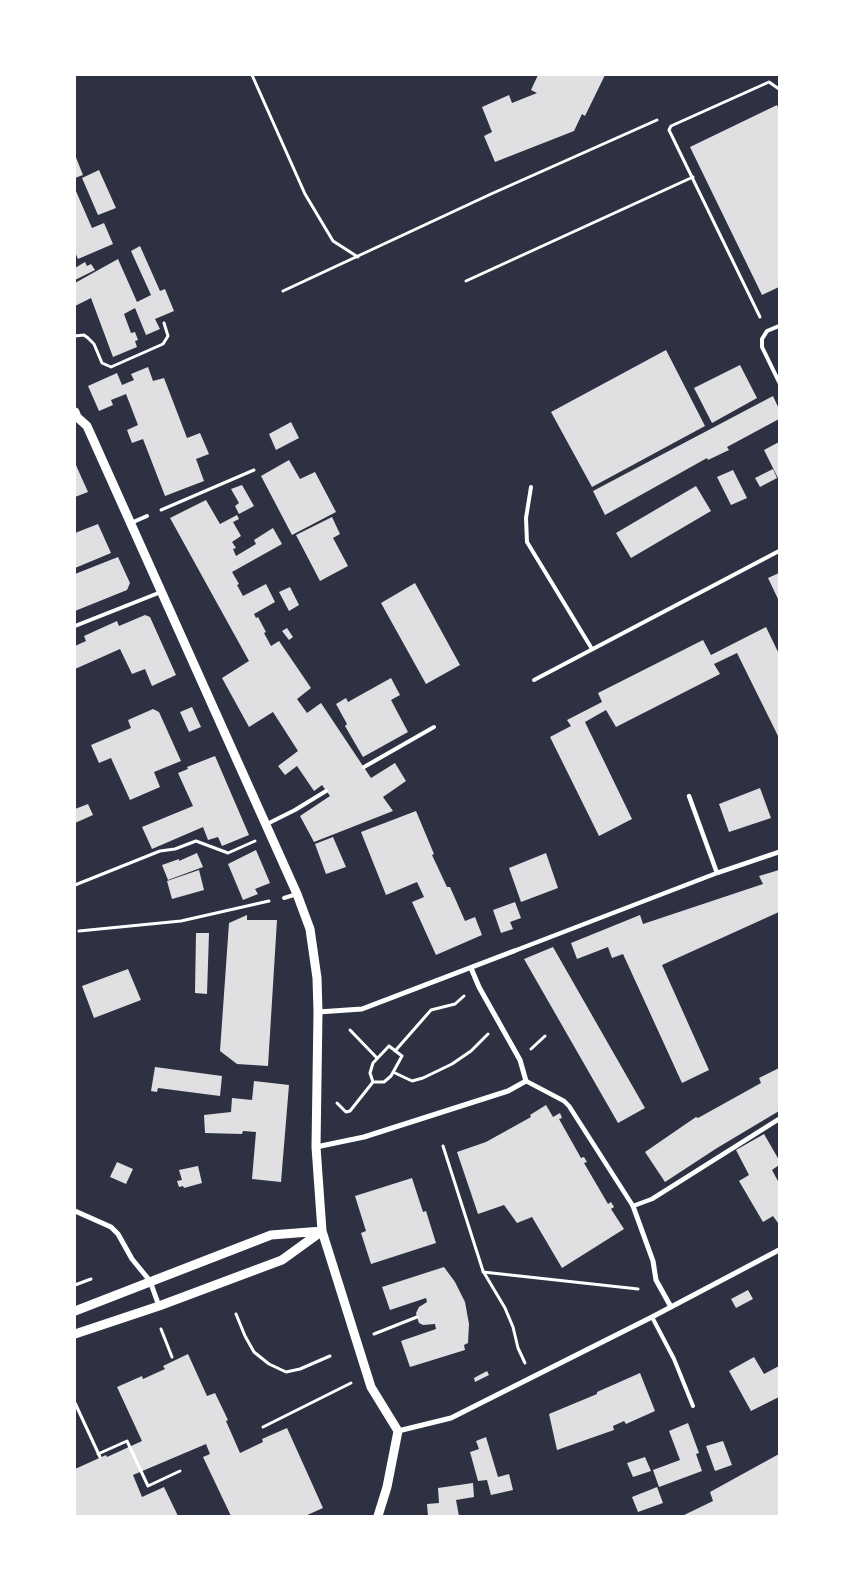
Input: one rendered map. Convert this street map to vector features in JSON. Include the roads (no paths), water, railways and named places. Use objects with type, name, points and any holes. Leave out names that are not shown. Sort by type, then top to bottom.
[{"type":"street","points":[[75,412],[77,417],[87,426],[297,894],[310,929],[318,1012],[316,1147],[322,1230],[371,1387],[398,1431],[387,1487],[378,1516]]},
{"type":"street","points":[[689,796],[717,873]]},
{"type":"street","points":[[318,1012],[362,1009],[717,873],[779,852]]},
{"type":"street","points":[[471,968],[479,987],[520,1060],[526,1081],[564,1101],[569,1106],[633,1206],[653,1261],[656,1280],[670,1308]]},
{"type":"street","points":[[316,1147],[364,1138],[508,1091],[526,1081]]},
{"type":"street","points":[[633,1206],[652,1199],[779,1119]]},
{"type":"street","points":[[75,1211],[111,1227],[123,1241],[132,1260],[150,1281],[160,1306]]},
{"type":"street","points":[[75,1311],[271,1235],[322,1230]]},
{"type":"street","points":[[75,1334],[160,1306],[282,1260],[322,1230]]},
{"type":"street","points":[[398,1431],[450,1418],[779,1251]]},
{"type":"lane","points":[[779,326],[767,331],[762,339],[762,347],[779,382]]},
{"type":"lane","points":[[532,487],[526,518],[528,542],[592,649]]},
{"type":"lane","points":[[130,524],[147,516]]},
{"type":"lane","points":[[534,680],[779,551]]},
{"type":"lane","points":[[75,626],[161,592]]},
{"type":"lane","points":[[364,767],[434,727]]},
{"type":"lane","points":[[266,825],[295,810],[326,790]]},
{"type":"lane","points":[[284,898],[297,894]]},
{"type":"lane","points":[[652,1317],[674,1359],[693,1406]]}]
